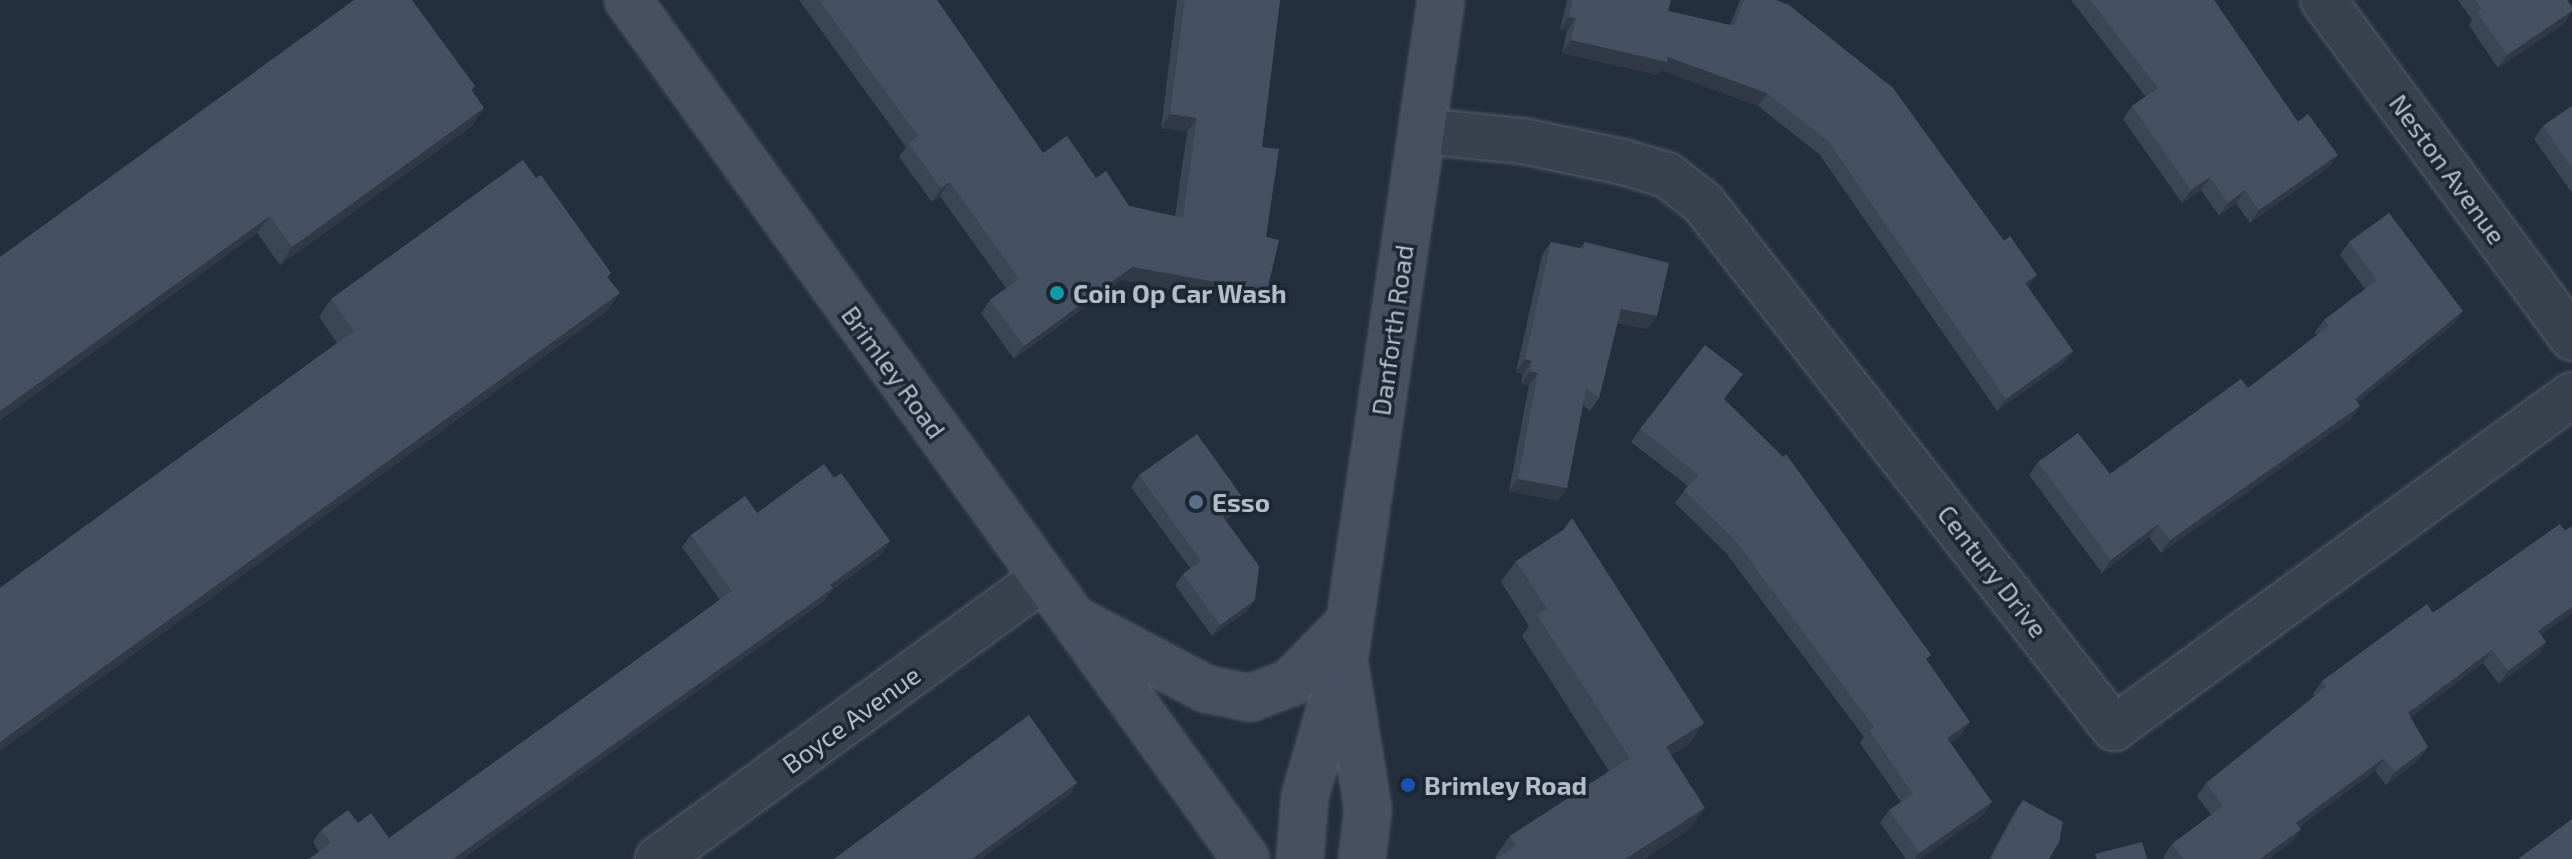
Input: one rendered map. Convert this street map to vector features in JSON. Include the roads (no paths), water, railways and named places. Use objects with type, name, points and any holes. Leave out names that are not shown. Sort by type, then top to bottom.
[{"type":"main road","name":"Brimley Road","points":[[628,0],[1246,859]]},
{"type":"main road","name":"Danforth Road","points":[[1300,859],[1305,796],[1346,642],[1441,0]]},
{"type":"main road","points":[[1072,619],[1206,689],[1250,698],[1290,683],[1346,642]]},
{"type":"main road","name":"Danforth Road","points":[[1346,642],[1368,810],[1362,859]]},
{"type":"street","name":"Neston Avenue","points":[[2323,0],[2572,338]]},
{"type":"street","name":"Century Drive","points":[[1422,131],[1523,141],[1623,162],[1667,175],[1703,203],[2114,728],[2572,395]]},
{"type":"street","name":"Boyce Avenue","points":[[658,859],[1043,578]]},
{"type":"place","name":"Coin Op Car Wash","points":[[1057,293]]},
{"type":"place","name":"Esso","points":[[1196,502]]},
{"type":"place","name":"Brimley Road","points":[[1408,785]]}]
